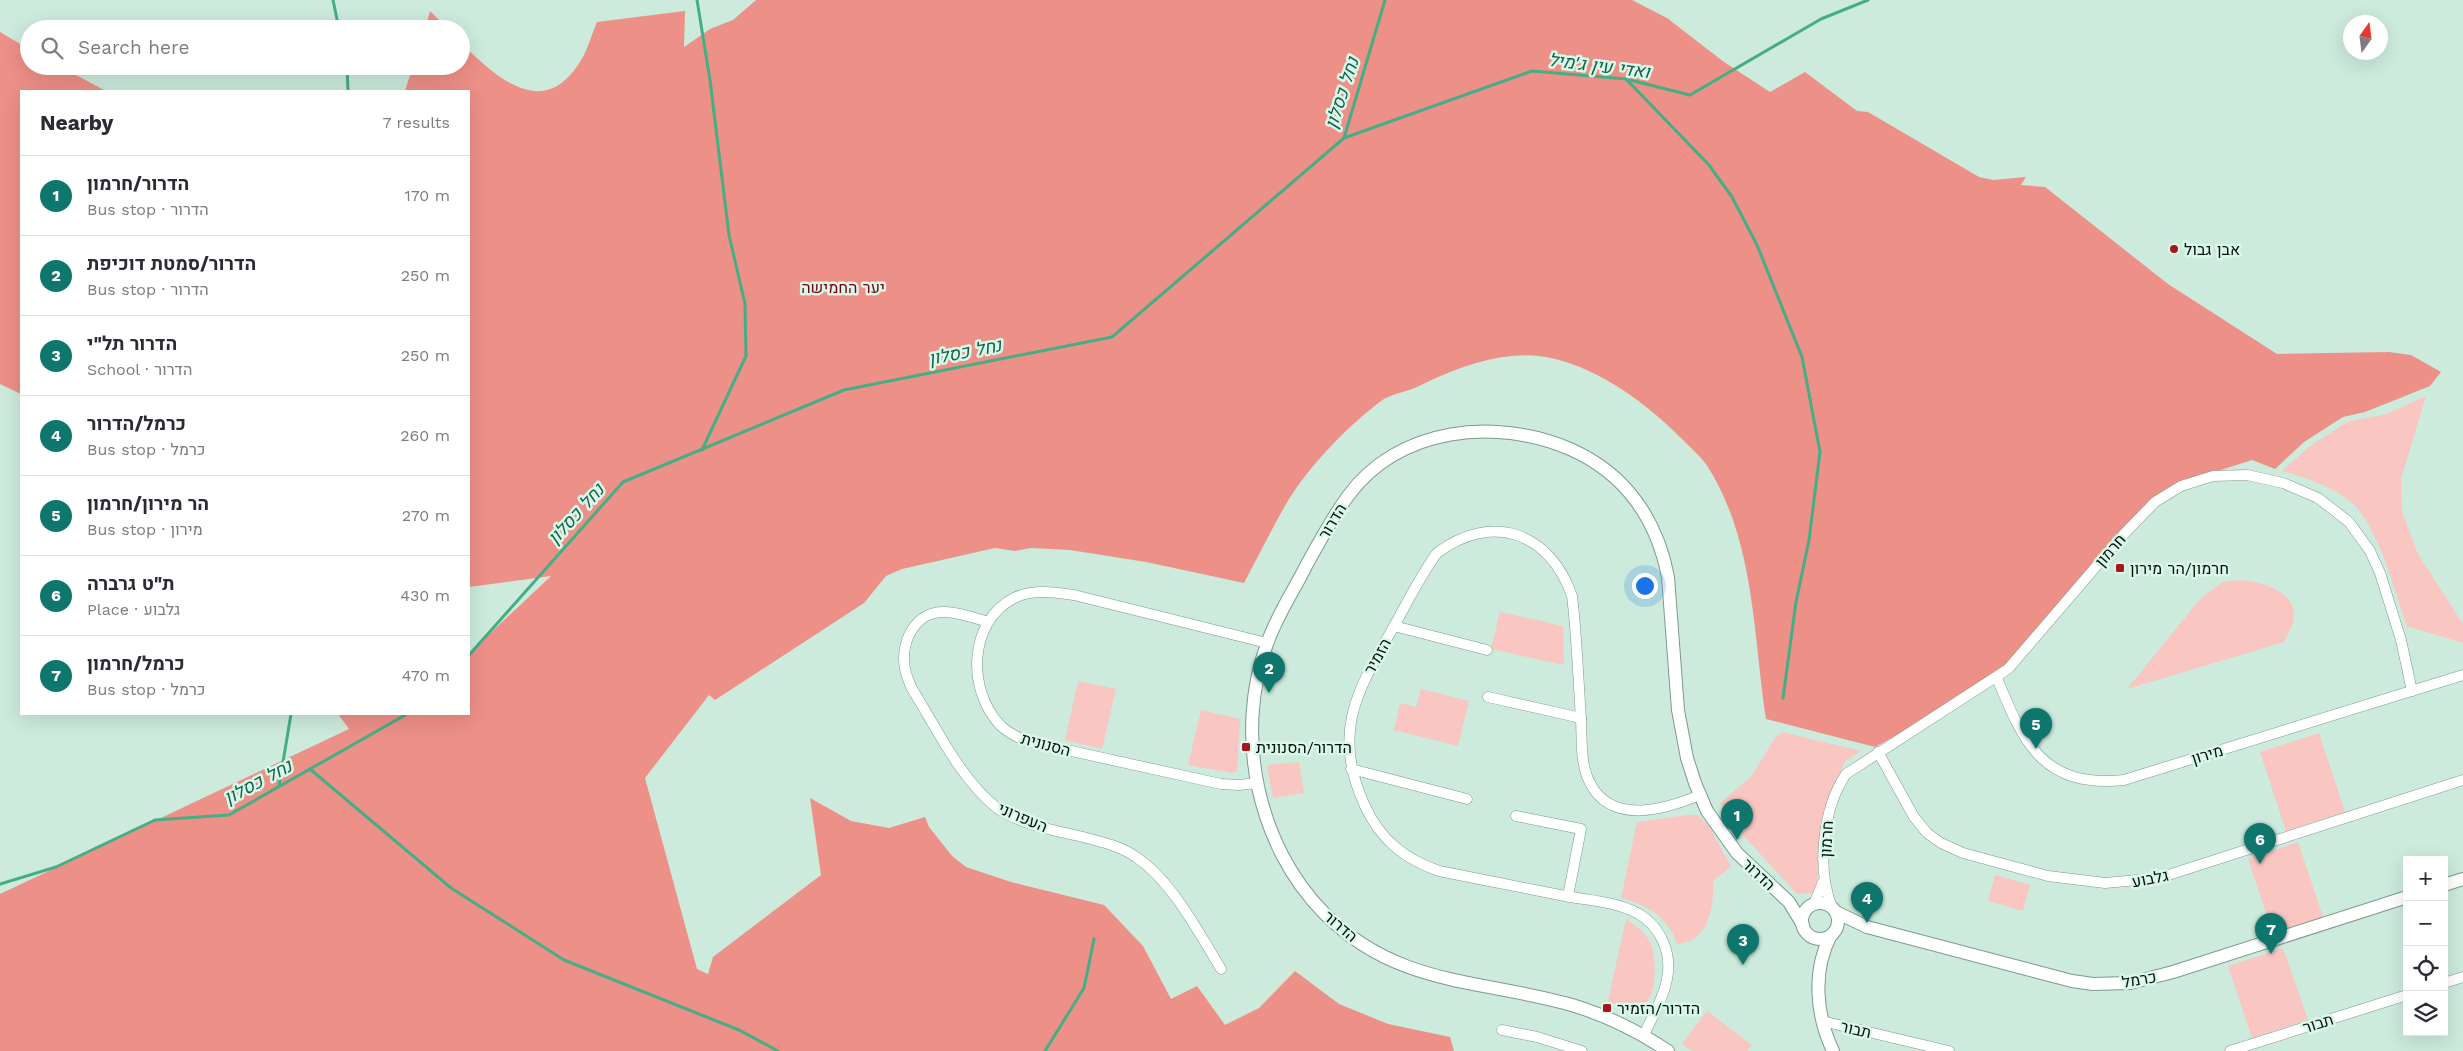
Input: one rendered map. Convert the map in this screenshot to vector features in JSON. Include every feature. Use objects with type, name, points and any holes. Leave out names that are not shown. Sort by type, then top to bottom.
[{"type":"street","name":"הדרור","points":[[1668,1051],[1623,1024],[1570,1005],[1415,971],[1365,946],[1325,914],[1307,894],[1292,872],[1266,821],[1257,783],[1253,729],[1254,696],[1267,643],[1334,517],[1349,494],[1366,476],[1388,459],[1411,445],[1438,436],[1495,431],[1555,442],[1581,454],[1617,480],[1648,516],[1659,538],[1668,577],[1678,710],[1687,758],[1700,795],[1707,811],[1737,853],[1789,902],[1805,930]]},
{"type":"street","name":"חרמון","points":[[1834,909],[1824,879],[1826,817],[1835,790],[1846,774],[1997,678],[2008,669],[2124,534],[2155,502],[2166,494],[2197,480],[2231,474],[2267,478],[2318,498],[2349,522],[2370,551],[2380,572],[2401,640],[2412,691]]},
{"type":"street","name":"הזמיר","points":[[1644,1035],[1665,986],[1668,971],[1667,954],[1663,940],[1650,922],[1632,911],[1616,906],[1439,871],[1418,864],[1388,843],[1359,794],[1351,769],[1349,726],[1354,705],[1363,680],[1437,552],[1450,542],[1489,530],[1509,533],[1543,549],[1557,564],[1566,578],[1572,596],[1585,769],[1590,783],[1598,794],[1612,804],[1642,811],[1657,810],[1700,795]]},
{"type":"street","name":"הסנונית","points":[[1257,783],[1221,784],[1026,741],[1000,726],[989,711],[978,680],[978,651],[982,633],[999,609],[1014,598],[1047,592],[1074,595],[1267,643]]},
{"type":"street","name":"העפרוני","points":[[988,622],[945,612],[930,614],[917,622],[908,634],[904,652],[904,670],[911,687],[970,782],[998,809],[1036,825],[1104,843],[1136,857],[1165,885],[1221,969]]},
{"type":"street","points":[[1394,626],[1487,650]]},
{"type":"street","name":"מירון","points":[[1997,678],[2018,729],[2027,742],[2050,766],[2084,781],[2113,781],[2124,780],[2463,675]]},
{"type":"street","points":[[1488,697],[1581,718]]},
{"type":"street","name":"גלבוע","points":[[1878,752],[1914,817],[1927,833],[1941,843],[1963,853],[2048,876],[2105,884],[2159,878],[2463,780]]},
{"type":"street","points":[[1351,769],[1467,799]]},
{"type":"street","points":[[1516,816],[1581,829],[1568,896]]},
{"type":"street","name":"חרמון","points":[[1812,905],[1824,879]]},
{"type":"street","points":[[2448,884],[2463,879]]},
{"type":"street","name":"כרמל","points":[[1833,934],[1849,926],[1866,927],[2053,976],[2093,984],[2112,984],[2137,982],[2173,972],[2403,898]]},
{"type":"street","name":"הדרור","points":[[1789,902],[1812,905]]},
{"type":"street","points":[[1820,964],[1805,930],[1804,913],[1812,905],[1826,904],[1834,909],[1839,920],[1823,950],[1820,964],[1819,997],[1822,1021],[1833,1051]]},
{"type":"street","name":"כרמל","points":[[1834,909],[1866,927]]},
{"type":"street","points":[[1805,930],[1818,939],[1833,934]]},
{"type":"street","points":[[2448,981],[2463,977]]},
{"type":"street","name":"תבור","points":[[2230,1051],[2403,995]]},
{"type":"street","name":"תבור","points":[[1822,1021],[1923,1048],[1950,1051]]},
{"type":"street","points":[[1502,1030],[1537,1037],[1582,1051]]},
{"type":"shaded area","points":[[2426,396],[2401,479],[2402,512],[2418,554],[2463,624],[2463,643],[2407,626],[2385,560],[2361,513],[2351,502],[2336,491],[2282,471],[2310,446],[2347,422],[2387,414]]},
{"type":"shaded area","points":[[2240,580],[2266,585],[2275,589],[2289,600],[2293,607],[2294,619],[2284,642],[2127,689],[2201,598],[2223,582]]},
{"type":"shaded area","points":[[1500,612],[1563,626],[1564,665],[1491,649]]},
{"type":"shaded area","points":[[1078,681],[1116,689],[1102,749],[1065,740]]},
{"type":"shaded area","points":[[1421,689],[1469,701],[1458,746],[1394,730],[1400,703],[1416,707]]},
{"type":"shaded area","points":[[1201,710],[1240,719],[1237,771],[1232,773],[1188,765]]},
{"type":"shaded area","points":[[1782,732],[1861,751],[1845,761],[1822,816],[1816,893],[1797,894],[1743,835],[1720,803],[1751,777],[1775,738]]},
{"type":"shaded area","points":[[2319,733],[2345,812],[2286,831],[2260,752]]},
{"type":"shaded area","points":[[1299,762],[1304,793],[1273,798],[1267,765]]},
{"type":"shaded area","points":[[1697,815],[1709,826],[1731,867],[1713,881],[1710,912],[1703,930],[1688,942],[1677,944],[1668,926],[1656,914],[1640,904],[1621,898],[1637,822]]},
{"type":"shaded area","points":[[2298,842],[2324,920],[2274,937],[2248,859]]},
{"type":"shaded area","points":[[1995,875],[2030,885],[2023,911],[1988,901]]},
{"type":"shaded area","points":[[1626,919],[1639,928],[1649,940],[1655,969],[1652,992],[1648,1001],[1642,1008],[1633,1011],[1608,1001]]},
{"type":"shaded area","points":[[2283,948],[2308,1020],[2252,1038],[2228,966]]},
{"type":"shaded area","points":[[1707,1011],[1752,1045],[1747,1051],[1692,1051],[1682,1044]]},
{"type":"green space","name":"יער החמישה","points":[[756,0],[1632,0],[1667,18],[1724,62],[1770,92],[1805,72],[1857,111],[1868,112],[1979,177],[1993,180],[2026,177],[2021,185],[2045,187],[2168,284],[2277,354],[2389,352],[2411,355],[2441,372],[2430,386],[2365,412],[2343,417],[2304,442],[2275,469],[2252,460],[2202,476],[2157,502],[1996,680],[1875,747],[1766,719],[1750,588],[1743,555],[1722,493],[1701,458],[1649,409],[1606,380],[1583,368],[1559,360],[1536,356],[1512,356],[1475,363],[1452,371],[1385,399],[1369,411],[1331,446],[1308,472],[1289,499],[1244,583],[1146,562],[1070,550],[1031,548],[1015,551],[995,548],[902,569],[886,576],[864,603],[715,700],[709,695],[645,778],[697,969],[708,974],[713,957],[821,875],[810,798],[851,821],[889,828],[925,817],[929,827],[952,856],[966,867],[1011,882],[1104,905],[1143,946],[1171,999],[1197,986],[1225,1025],[1259,1008],[1295,971],[1339,1004],[1388,1024],[1450,1037],[1454,1051],[0,1051],[0,894],[349,729],[339,715],[470,715],[470,652],[551,576],[470,587],[470,90],[405,90],[410,75],[470,75],[470,51],[507,81],[523,89],[539,91],[555,87],[570,76],[584,55],[597,22],[685,11],[684,47],[710,29],[733,20]]},
{"type":"green space","points":[[430,11],[439,20],[428,20]]},
{"type":"green space","points":[[0,32],[20,44],[20,75],[76,75],[104,90],[20,90],[20,394],[0,384]]},
{"type":"waterway","points":[[333,0],[337,20]]},
{"type":"waterway","points":[[697,0],[710,80],[729,235],[745,304],[746,356],[702,450]]},
{"type":"waterway","name":"נחל כסלון","points":[[470,654],[623,482],[844,390],[1112,337],[1344,138],[1385,0]]},
{"type":"waterway","name":"ואדי עין ג'מיל","points":[[1344,138],[1532,71],[1626,79],[1690,95],[1821,19],[1868,0]]},
{"type":"waterway","points":[[347,75],[348,90]]},
{"type":"waterway","points":[[1626,79],[1709,165],[1732,197],[1757,245],[1802,357],[1820,452],[1809,540],[1796,602],[1783,698]]},
{"type":"waterway","points":[[279,786],[291,715]]},
{"type":"waterway","name":"נחל כסלון","points":[[0,884],[56,867],[155,820],[229,815],[405,715]]},
{"type":"waterway","points":[[310,769],[451,888],[564,960],[739,1030],[778,1051]]},
{"type":"waterway","points":[[1045,1051],[1084,988],[1094,939]]},
{"type":"place","name":"אבן גבול","points":[[2174,249]]},
{"type":"place","name":"חרמון/הר מירון","points":[[2120,568]]},
{"type":"place","name":"הדרור/סמטת דוכיפת","points":[[1269,693]]},
{"type":"place","name":"הדרור/הסנונית","points":[[1246,747]]},
{"type":"place","name":"הר מירון/חרמון","points":[[2036,749]]},
{"type":"place","name":"הדרור/חרמון","points":[[1737,840]]},
{"type":"place","name":"ת\"ט גרברה","points":[[2260,864]]},
{"type":"place","name":"כרמל/הדרור","points":[[1867,923]]},
{"type":"place","name":"כרמל/חרמון","points":[[2271,954]]},
{"type":"place","name":"הדרור תל\"י","points":[[1743,965]]},
{"type":"place","name":"הדרור/הזמיר","points":[[1607,1008]]}]
